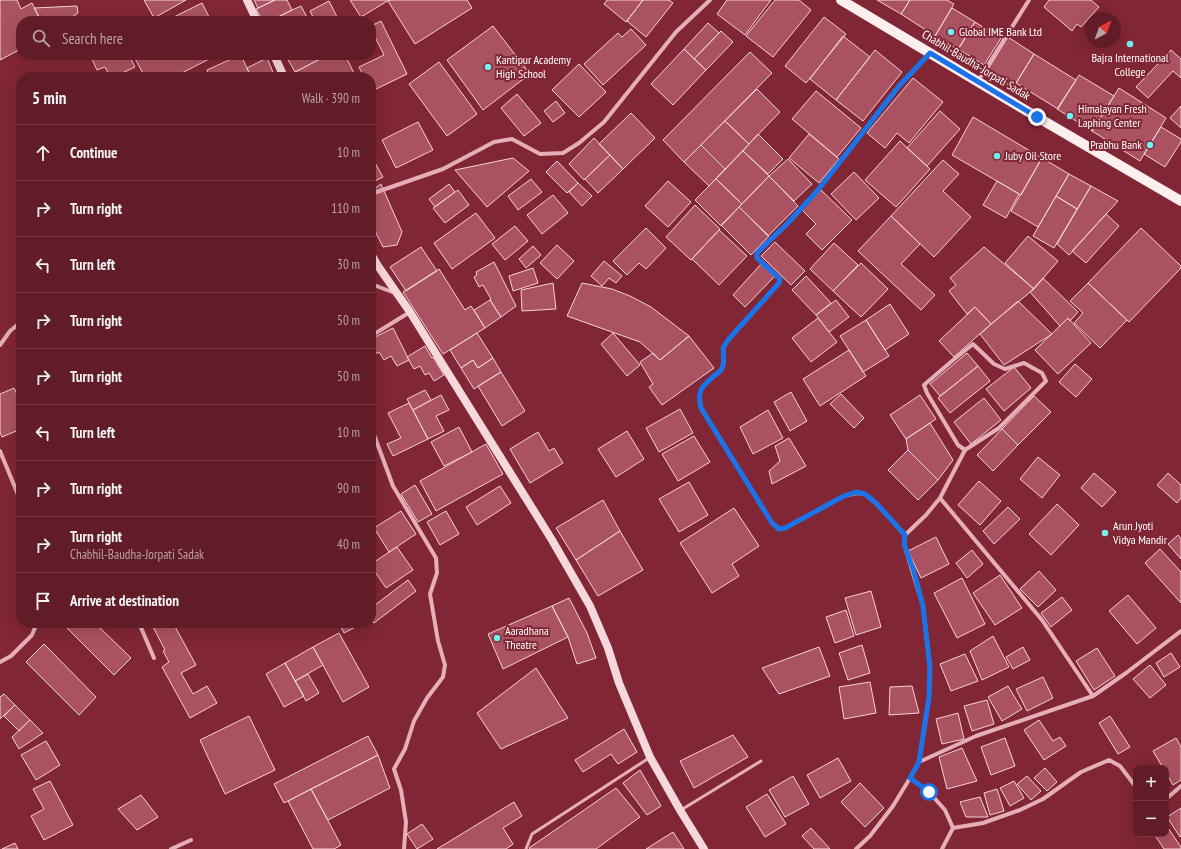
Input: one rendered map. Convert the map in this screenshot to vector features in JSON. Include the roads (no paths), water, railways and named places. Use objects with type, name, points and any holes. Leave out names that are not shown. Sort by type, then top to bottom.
[{"type":"main road","points":[[247,0],[255,16]]},
{"type":"main road","name":"Chabhil-Baudha-Jorpati Sadak","points":[[841,0],[1181,201]]},
{"type":"main road","points":[[276,60],[282,72]]},
{"type":"main road","points":[[376,263],[410,312],[552,540],[590,606],[608,648],[619,683],[650,757],[704,849]]},
{"type":"street","points":[[376,192],[443,169],[494,142],[512,139],[540,154],[563,154],[579,144],[604,122],[676,32],[710,0]]},
{"type":"street","points":[[978,82],[1029,0]]},
{"type":"street","points":[[905,535],[876,503],[865,494],[856,492],[844,496],[785,528],[779,529],[772,523],[701,408],[698,397],[702,388],[721,370],[724,357],[723,348],[728,340],[779,283],[780,279],[757,258],[757,253],[786,225],[818,190],[899,86],[930,53]]},
{"type":"street","points":[[376,286],[397,294]]},
{"type":"street","points":[[376,333],[410,312]]},
{"type":"street","points":[[0,345],[10,331],[16,326]]},
{"type":"street","points":[[856,849],[870,836],[893,806],[919,762],[929,697],[930,668],[923,606],[914,572],[904,544],[905,535],[926,515],[940,498],[965,450],[999,428],[1046,381],[1042,373],[1024,363],[1006,369],[994,364],[974,344],[924,385],[958,445],[965,450]]},
{"type":"street","points":[[376,440],[393,486],[436,558],[437,573],[430,594],[438,640],[445,665],[443,677],[427,698],[414,721],[405,749],[394,769],[401,790],[406,822],[404,849]]},
{"type":"street","points":[[0,450],[16,490]]},
{"type":"street","points":[[940,498],[1042,620],[1093,696]]},
{"type":"street","points":[[0,662],[11,656],[32,635],[35,628]]},
{"type":"street","points":[[141,628],[154,658]]},
{"type":"street","points":[[919,762],[976,736],[1093,696],[1181,631]]},
{"type":"street","points":[[953,828],[983,823],[1020,810],[1044,799],[1081,772],[1109,760],[1120,766],[1133,783]]},
{"type":"street","points":[[910,778],[929,792],[945,810],[953,828]]},
{"type":"street","points":[[1169,796],[1181,786]]},
{"type":"street","points":[[942,849],[953,828]]},
{"type":"street","points":[[171,849],[191,840]]},
{"type":"lane","points":[[526,849],[532,834],[650,757]]},
{"type":"lane","points":[[680,810],[761,761]]},
{"type":"place","name":"Global IME Bank Ltd","points":[[951,32]]},
{"type":"place","name":"Bajra International College","points":[[1130,44]]},
{"type":"place","name":"Kantipur Academy High School","points":[[488,67]]},
{"type":"place","name":"Himalayan Fresh Laphing Center","points":[[1070,116]]},
{"type":"place","name":"Prabhu Bank","points":[[1150,145]]},
{"type":"place","name":"Juby Oil Store","points":[[997,156]]},
{"type":"place","name":"Arun Jyoti Vidya Mandir","points":[[1105,533]]},
{"type":"place","name":"Aaradhana Theatre","points":[[497,638]]}]
